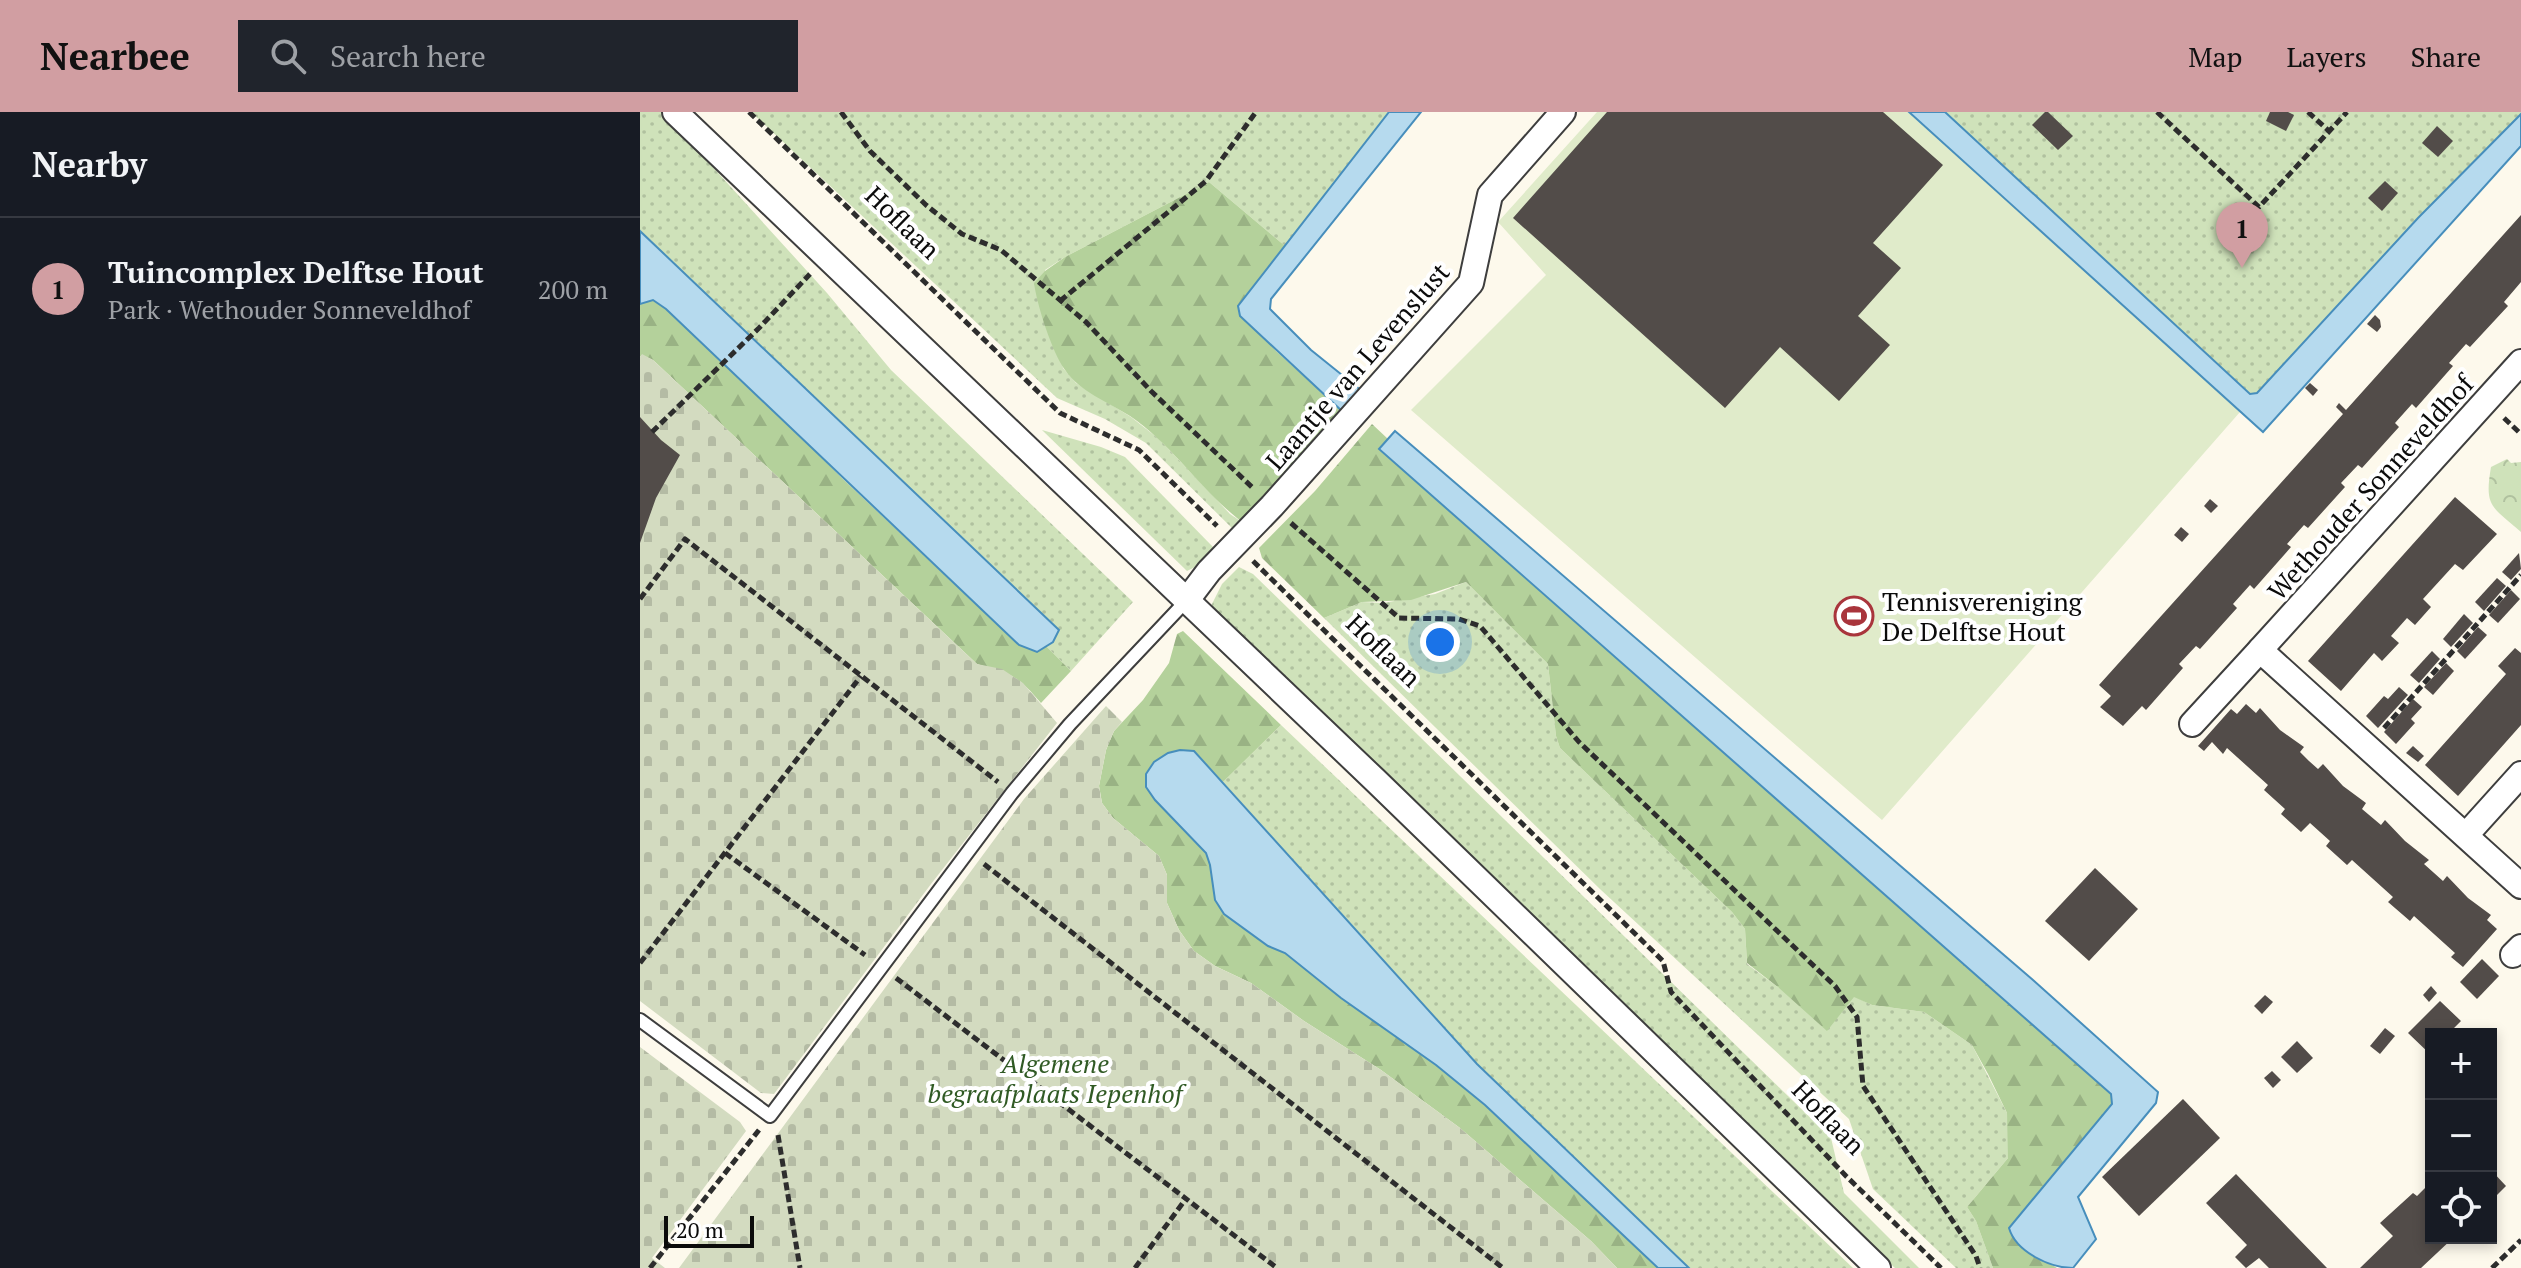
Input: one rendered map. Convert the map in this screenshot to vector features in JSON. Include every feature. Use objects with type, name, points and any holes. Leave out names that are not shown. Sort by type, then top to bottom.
[{"type":"street","points":[[675,112],[1187,600],[1878,1268]]},
{"type":"street","name":"Laantje van Levenslust","points":[[1187,600],[1209,571],[1272,506],[1471,283],[1490,195],[1563,112]]},
{"type":"street","name":"Wethouder Sonneveldhof","points":[[2192,724],[2521,362]]},
{"type":"street","points":[[2260,650],[2521,886]]},
{"type":"street","points":[[2466,835],[2521,774]]},
{"type":"lane","points":[[640,1020],[770,1116],[1012,793],[1070,724],[1187,600]]},
{"type":"path","name":"Hoflaan","points":[[749,112],[1060,413],[1139,450],[1663,961],[1671,992],[1846,1176],[1941,1268]]},
{"type":"path","points":[[841,112],[870,151],[926,205],[962,234],[1001,250],[1086,322],[1151,391],[1272,506],[1399,618],[1459,619],[1480,626],[1579,742],[1835,986],[1857,1017],[1863,1086],[1976,1256],[1980,1268]]},
{"type":"path","points":[[1060,301],[1206,181],[1256,112]]},
{"type":"path","points":[[2157,112],[2259,207],[2347,112]]},
{"type":"path","points":[[2308,112],[2329,131]]},
{"type":"path","points":[[652,432],[759,328],[827,256]]},
{"type":"path","points":[[640,599],[685,539],[1012,793]]},
{"type":"path","points":[[2367,747],[2521,575]]},
{"type":"path","points":[[640,963],[861,676]]},
{"type":"path","points":[[968,851],[1503,1268]]},
{"type":"path","points":[[725,853],[882,967],[1277,1268]]},
{"type":"path","points":[[650,1268],[770,1116]]},
{"type":"path","points":[[770,1116],[780,1142],[800,1268]]},
{"type":"path","points":[[1135,1268],[1185,1200]]},
{"type":"path","points":[[2492,1268],[2521,1240]]},
{"type":"green space","points":[[640,112],[661,112],[670,120],[827,293],[891,370],[1133,602],[1071,671],[1046,646],[1053,642],[1059,630],[640,231]]},
{"type":"green space","points":[[751,112],[1389,112],[1285,246],[1209,182],[1045,270],[1063,368],[1076,383],[1131,417],[1159,439],[1230,514],[1252,529],[1235,531],[1146,443],[1105,419],[1057,398]]},
{"type":"green space","name":"Tennisvereniging De Delftse Hout","points":[[1597,112],[1909,112],[2240,412],[1882,820],[1411,410],[1546,275],[1498,222]]},
{"type":"green space","points":[[1945,112],[2521,114],[2256,394],[2250,394]]},
{"type":"green space","points":[[1209,182],[1285,246],[1238,306],[1276,351],[1343,412],[1252,529],[1220,503],[1147,429],[1086,391],[1071,378],[1050,340],[1034,283],[1065,257]]},
{"type":"green space","points":[[653,300],[732,369],[1019,645],[1037,652],[1046,646],[1071,671],[1041,703],[1013,677],[977,664],[653,360],[640,357],[640,304]]},
{"type":"green space","points":[[642,354],[653,360],[977,664],[1002,669],[1023,683],[1057,723],[931,884],[774,1094],[761,1093],[640,1001]]},
{"type":"green space","points":[[1372,424],[1388,439],[1380,449],[2111,1094],[2112,1104],[2021,1246],[2057,1268],[1993,1268],[1976,1221],[1967,1207],[2008,1158],[2007,1113],[1972,1045],[1924,1012],[1872,1005],[1854,997],[1827,1031],[1747,963],[1745,929],[1732,912],[1560,748],[1548,664],[1466,582],[1411,600],[1362,602],[1324,618],[1262,558],[1259,548],[1315,491]]},
{"type":"green space","points":[[1042,430],[1125,457],[1213,547],[1199,565],[1187,571]]},
{"type":"green space","points":[[2507,459],[2511,463],[2521,462],[2521,532],[2497,511],[2490,499],[2491,467]]},
{"type":"green space","points":[[1239,567],[1253,574],[1831,1138],[1844,1193],[1919,1268],[1895,1268],[1208,612],[1222,584]]},
{"type":"green space","points":[[1466,582],[1548,664],[1560,748],[1732,912],[1745,929],[1747,964],[1779,988],[1854,996],[1872,1005],[1924,1012],[1972,1045],[2007,1113],[2010,1135],[2008,1158],[1967,1207],[1976,1221],[1993,1268],[1956,1268],[1873,1189],[1849,1119],[1601,890],[1324,618],[1362,602],[1383,603],[1435,594]]},
{"type":"green space","points":[[1183,631],[1281,725],[1223,782],[1194,751],[1167,755],[1146,774],[1206,853],[1215,900],[1224,914],[1268,946],[1285,953],[1341,998],[1436,1065],[1485,1105],[1658,1268],[1617,1268],[1591,1241],[1460,1128],[1381,1070],[1251,983],[1215,966],[1194,951],[1179,930],[1167,903],[1167,875],[1159,856],[1113,818],[1102,803],[1099,786],[1106,750],[1114,731],[1143,700],[1169,663],[1177,634]]},
{"type":"green space","name":"Algemene begraafplaats Iepenhof","points":[[1106,706],[1122,722],[1114,731],[1106,750],[1099,786],[1102,803],[1113,818],[1159,856],[1167,875],[1167,903],[1179,930],[1194,951],[1215,966],[1251,983],[1381,1070],[1460,1128],[1591,1241],[1617,1268],[679,1268],[1024,799]]},
{"type":"green space","points":[[1281,725],[1853,1268],[1689,1268],[1477,1064],[1223,782]]},
{"type":"green space","points":[[640,1047],[740,1122],[746,1131],[652,1258],[665,1268],[640,1268]]},
{"type":"water","points":[[1389,112],[1421,112],[1271,299],[1270,309],[1311,350],[1362,391],[1343,412],[1240,316],[1238,306]]},
{"type":"water","points":[[1909,112],[1945,112],[2250,394],[2257,393],[2418,218],[2521,114],[2521,146],[2263,432]]},
{"type":"water","points":[[640,231],[1059,630],[1053,642],[1037,652],[1019,645],[666,309],[653,300],[640,304]]},
{"type":"water","points":[[1395,431],[2033,980],[2158,1092],[2156,1103],[2078,1197],[2096,1239],[2073,1268],[2054,1265],[2035,1257],[2019,1244],[2009,1228],[2112,1104],[2111,1094],[1379,449]]},
{"type":"water","points":[[1180,750],[1194,751],[1477,1064],[1689,1268],[1658,1268],[1485,1105],[1436,1065],[1341,998],[1285,953],[1268,946],[1224,914],[1215,900],[1206,853],[1146,787],[1146,774],[1154,762]]},
{"type":"building","points":[[1607,112],[1883,112],[1943,165],[1873,243],[1901,268],[1858,316],[1890,345],[1839,401],[1780,347],[1725,408],[1513,218]]},
{"type":"building","points":[[2045,112],[2073,136],[2058,150],[2032,125]]},
{"type":"building","points":[[2270,112],[2294,115],[2286,131],[2266,121]]},
{"type":"building","points":[[2437,126],[2453,141],[2438,157],[2422,143]]},
{"type":"building","points":[[2385,181],[2398,193],[2382,211],[2368,198]]},
{"type":"building","points":[[2521,215],[2521,282],[2504,302],[2508,306],[2470,347],[2466,344],[2449,363],[2453,366],[2416,408],[2412,404],[2395,423],[2399,427],[2362,468],[2358,465],[2341,483],[2345,487],[2308,528],[2304,525],[2287,544],[2291,547],[2254,589],[2250,585],[2233,604],[2237,608],[2200,649],[2196,646],[2179,664],[2183,668],[2146,710],[2142,706],[2123,726],[2100,707],[2111,696],[2099,685],[2343,414],[2336,407],[2339,403],[2346,410]]},
{"type":"building","points":[[2375,315],[2381,327],[2377,332],[2367,324]]},
{"type":"building","points":[[2310,383],[2318,390],[2313,396],[2305,388]]},
{"type":"building","points":[[640,417],[680,455],[656,498],[640,543]]},
{"type":"building","points":[[2455,497],[2497,534],[2463,570],[2455,564],[2423,599],[2431,607],[2415,625],[2407,618],[2391,636],[2399,643],[2382,661],[2374,653],[2341,691],[2308,661]]},
{"type":"building","points":[[2210,499],[2218,506],[2211,513],[2204,506]]},
{"type":"building","points":[[2181,527],[2189,534],[2182,542],[2174,535]]},
{"type":"building","points":[[2519,553],[2521,569],[2511,580],[2502,572]]},
{"type":"building","points":[[2497,578],[2506,586],[2484,611],[2475,602]]},
{"type":"building","points":[[2511,590],[2520,599],[2498,623],[2489,615]]},
{"type":"building","points":[[2464,614],[2473,623],[2451,647],[2443,639]]},
{"type":"building","points":[[2478,627],[2487,635],[2465,659],[2457,651]]},
{"type":"building","points":[[2515,648],[2521,653],[2521,725],[2458,796],[2425,765],[2506,674],[2498,666]]},
{"type":"building","points":[[2432,651],[2440,659],[2419,683],[2410,675]]},
{"type":"building","points":[[2446,663],[2454,671],[2433,695],[2424,687]]},
{"type":"building","points":[[2399,687],[2408,695],[2378,728],[2366,716],[2384,696],[2388,699]]},
{"type":"building","points":[[2413,699],[2422,707],[2411,719],[2415,723],[2396,744],[2384,732]]},
{"type":"building","points":[[2246,704],[2256,713],[2260,708],[2280,730],[2304,747],[2300,752],[2309,761],[2318,769],[2323,764],[2343,786],[2366,803],[2362,809],[2381,825],[2385,820],[2429,860],[2424,864],[2443,881],[2447,876],[2468,898],[2491,915],[2487,920],[2497,929],[2463,967],[2451,957],[2455,953],[2414,916],[2410,921],[2388,902],[2393,897],[2352,860],[2347,865],[2326,846],[2330,841],[2310,823],[2301,832],[2281,814],[2285,809],[2264,790],[2268,785],[2227,748],[2223,754],[2212,742],[2204,751],[2198,746],[2231,709],[2237,714]]},
{"type":"building","points":[[2413,746],[2424,756],[2418,762],[2406,753]]},
{"type":"building","points":[[2095,868],[2138,909],[2089,961],[2045,921]]},
{"type":"building","points":[[2482,959],[2499,976],[2477,999],[2460,982]]},
{"type":"building","points":[[2431,986],[2437,993],[2429,1002],[2423,995]]},
{"type":"building","points":[[2265,995],[2273,1002],[2262,1014],[2254,1006]]},
{"type":"building","points":[[2440,1001],[2461,1021],[2454,1028],[2425,1028],[2425,1049],[2408,1033]]},
{"type":"building","points":[[2385,1028],[2395,1036],[2380,1054],[2370,1046]]},
{"type":"building","points":[[2297,1041],[2313,1058],[2297,1073],[2281,1057]]},
{"type":"building","points":[[2272,1071],[2281,1080],[2273,1088],[2264,1078]]},
{"type":"building","points":[[2183,1099],[2220,1138],[2139,1216],[2102,1177]]},
{"type":"building","points":[[2236,1174],[2327,1268],[2269,1268],[2259,1258],[2246,1268],[2235,1257],[2247,1245],[2206,1203]]},
{"type":"building","points":[[2497,1176],[2506,1186],[2497,1195]]},
{"type":"building","points":[[2425,1188],[2425,1244],[2447,1244],[2421,1268],[2360,1268],[2393,1236],[2380,1223],[2413,1193],[2417,1196]]},
{"type":"place","name":"Tuincomplex Delftse Hout","points":[[2242,268]]},
{"type":"place","name":"Tennisvereniging De Delftse Hout","points":[[1854,616]]}]
